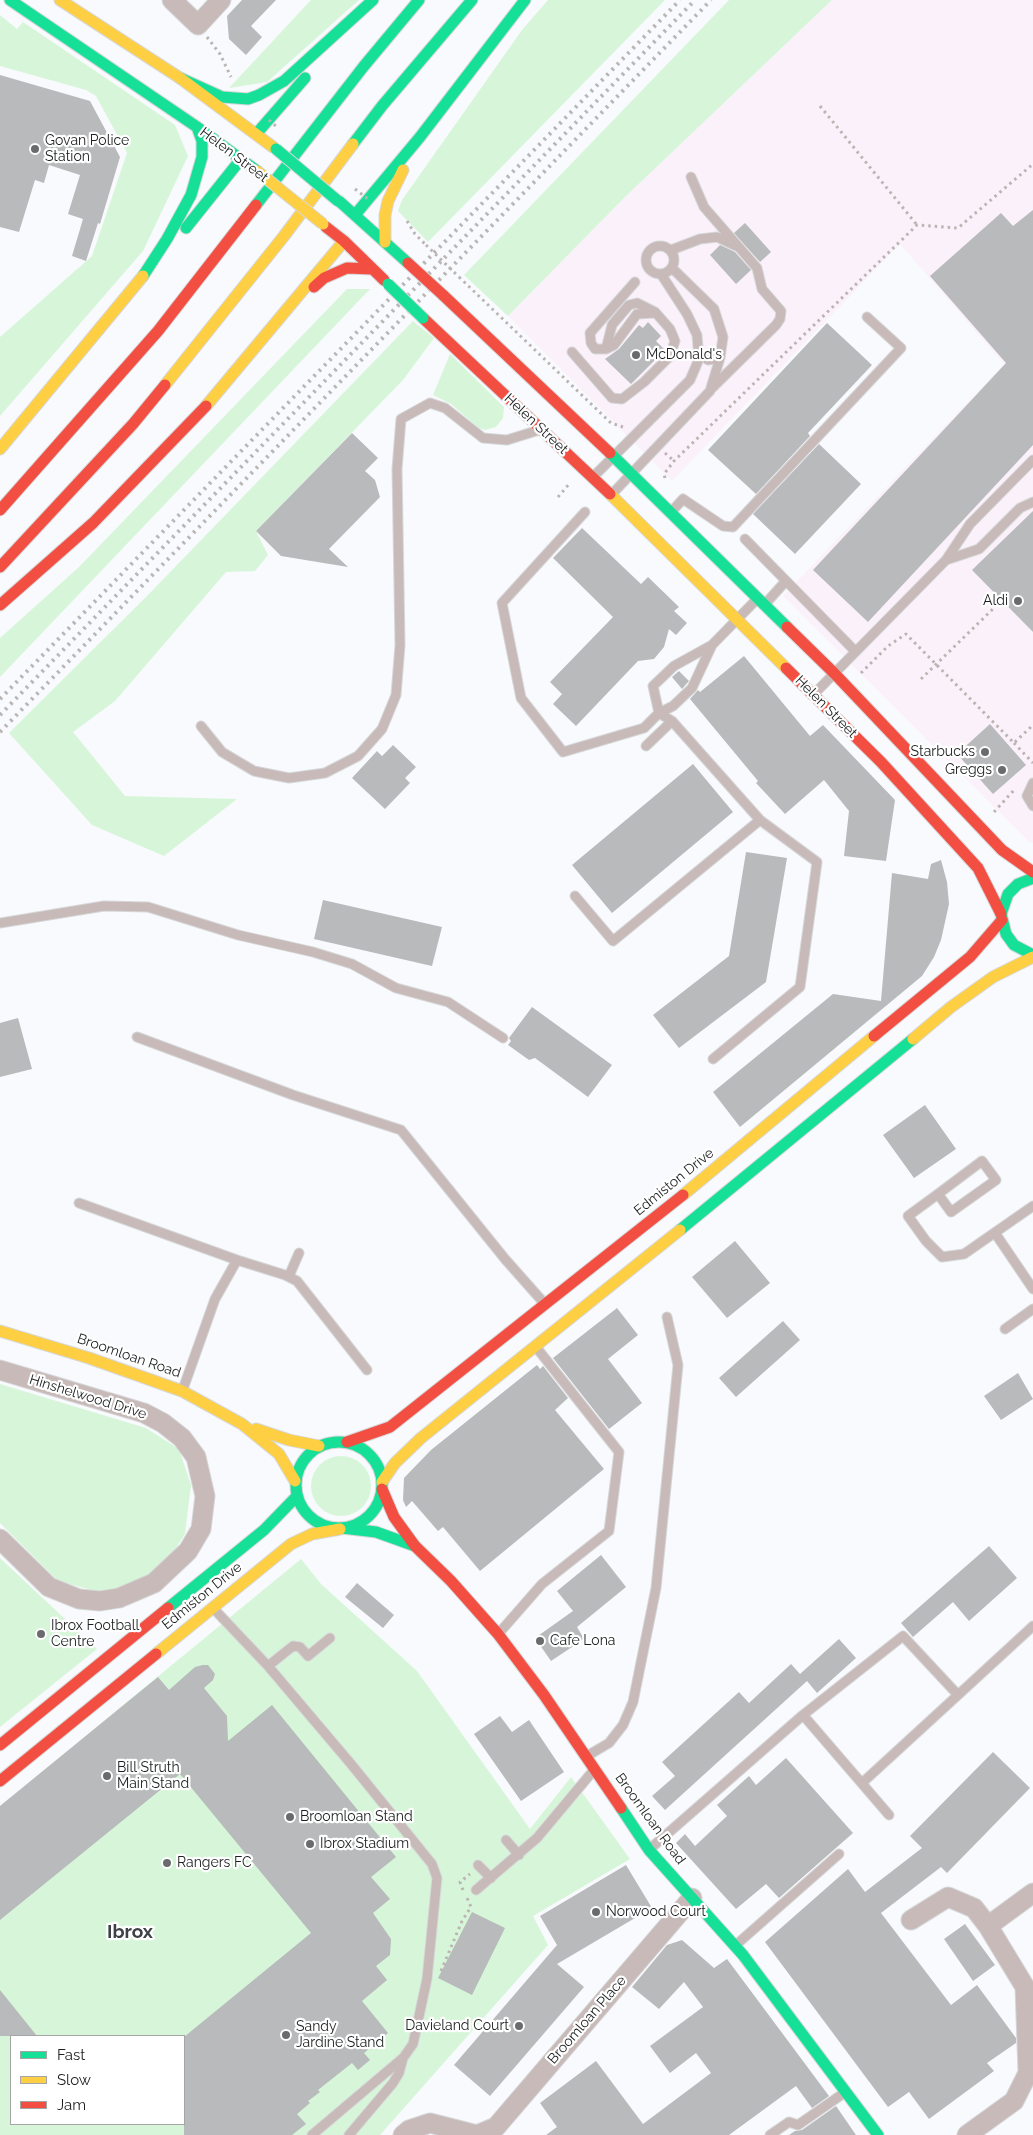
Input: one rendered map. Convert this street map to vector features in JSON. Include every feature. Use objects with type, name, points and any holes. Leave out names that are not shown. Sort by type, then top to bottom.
[{"type":"main road","name":"Helen Street","points":[[10,0],[197,127],[257,171],[323,224],[350,228],[385,242],[613,456],[834,673],[1002,850],[1033,872]]},
{"type":"main road","name":"Helen Street","points":[[60,0],[180,78],[257,133],[338,200],[350,228],[372,268],[593,477],[881,762],[978,868],[1002,917],[1006,934],[1014,945],[1033,956]]},
{"type":"main road","points":[[0,449],[187,226],[241,159],[257,133],[373,0]]},
{"type":"main road","points":[[0,510],[71,432],[158,331],[364,66],[419,0]]},
{"type":"main road","points":[[0,567],[139,416],[284,236],[382,106],[472,0]]},
{"type":"main road","points":[[0,605],[93,523],[222,389],[350,228],[525,0]]},
{"type":"main road","points":[[180,78],[222,97],[248,98],[259,95],[284,82],[364,10]]},
{"type":"main road","points":[[136,286],[168,239],[190,195],[202,156],[202,141],[197,127]]},
{"type":"main road","points":[[385,242],[388,201],[420,137]]},
{"type":"main road","points":[[281,315],[324,278],[347,268],[372,268]]},
{"type":"main road","name":"Edmiston Drive","points":[[347,1442],[372,1435],[390,1427],[686,1192],[970,957],[1002,917],[1008,894],[1018,884],[1033,878]]},
{"type":"main road","points":[[382,1486],[379,1468],[371,1456],[347,1442],[333,1442],[319,1446],[308,1455],[299,1467],[296,1481],[297,1496],[302,1509],[313,1520],[326,1526],[341,1528],[354,1526],[366,1519],[375,1509],[382,1486],[395,1463],[421,1438],[773,1155],[951,1008],[993,977],[1033,956]]},
{"type":"main road","name":"Broomloan Road","points":[[0,1331],[90,1358],[182,1391],[242,1424],[289,1440],[319,1446]]},
{"type":"main road","name":"Broomloan Road","points":[[242,1424],[279,1454],[296,1481]]},
{"type":"main road","name":"Broomloan Road","points":[[382,1486],[394,1517],[415,1546],[451,1581],[498,1634],[544,1695],[649,1850],[735,1946],[878,2135]]},
{"type":"main road","name":"Edmiston Drive","points":[[0,1745],[264,1530],[297,1496]]},
{"type":"main road","name":"Edmiston Drive","points":[[0,1781],[291,1544],[312,1534],[341,1528]]},
{"type":"main road","name":"Broomloan Road","points":[[341,1528],[376,1532],[415,1546]]},
{"type":"street","points":[[172,0],[198,24],[221,0]]},
{"type":"street","name":"Hinshelwood Drive","points":[[0,1370],[144,1413],[163,1423],[182,1438],[196,1457],[204,1483],[205,1502],[201,1528],[188,1551],[178,1562],[154,1583],[133,1593],[110,1599],[79,1599],[49,1586],[0,1539]]},
{"type":"street","points":[[988,1926],[1033,1893]]},
{"type":"street","points":[[911,1920],[948,1897],[974,1908],[988,1926],[1025,1987],[1028,2073],[1014,2101],[967,2135]]},
{"type":"street","name":"Broomloan Place","points":[[403,2135],[410,2130],[430,2123],[477,2135],[496,2127],[692,1898]]},
{"type":"lane","points":[[611,495],[780,319],[781,312],[762,289],[757,268],[704,207],[691,177]]},
{"type":"lane","points":[[593,477],[690,380],[698,359],[697,335],[661,274],[648,269],[646,259],[648,252],[658,246],[670,250],[700,239],[717,237],[740,248]]},
{"type":"lane","points":[[661,274],[672,268],[675,259],[670,250]]},
{"type":"lane","points":[[672,268],[714,309],[723,337],[720,358],[710,391]]},
{"type":"lane","points":[[635,282],[590,334],[591,343],[595,349],[606,349],[614,345],[637,314],[656,313]]},
{"type":"lane","points":[[572,352],[612,398],[622,399],[644,382],[670,356],[675,341],[670,329],[656,313],[637,303],[628,305],[612,325],[606,349]]},
{"type":"lane","points":[[670,512],[683,499],[723,526],[733,527],[901,348],[867,317]]},
{"type":"lane","points":[[699,353],[708,360],[720,358]]},
{"type":"lane","points":[[201,726],[222,752],[254,771],[289,778],[325,773],[358,756],[382,729],[396,695],[400,645],[397,469],[402,419],[430,403],[445,408],[483,438],[507,440],[542,430]]},
{"type":"lane","points":[[813,694],[946,560],[970,524],[1033,460]]},
{"type":"lane","points":[[946,560],[979,549],[1020,508],[1033,502]]},
{"type":"lane","points":[[585,512],[502,603],[521,698],[562,752],[644,728],[659,714],[673,706],[692,688],[712,645]]},
{"type":"lane","points":[[744,539],[854,651]]},
{"type":"lane","points":[[713,1060],[800,987],[817,862],[760,820],[672,721],[659,714],[653,686],[674,666],[712,645],[737,619],[786,582]]},
{"type":"lane","points":[[646,746],[672,721]]},
{"type":"lane","points":[[1033,783],[1027,796],[1033,806]]},
{"type":"lane","points":[[575,896],[613,941],[760,820]]},
{"type":"lane","points":[[0,923],[104,906],[148,907],[238,935],[313,952],[352,964],[396,988],[448,1002],[503,1038]]},
{"type":"lane","points":[[137,1037],[293,1095],[401,1130],[495,1247],[545,1305]]},
{"type":"lane","points":[[938,1194],[951,1212],[996,1180],[982,1161],[908,1216],[926,1241],[942,1257],[964,1254],[1033,1206]]},
{"type":"lane","points":[[79,1203],[236,1260],[289,1276],[297,1281],[368,1370]]},
{"type":"lane","points":[[995,1233],[1033,1289]]},
{"type":"lane","points":[[289,1276],[299,1254]]},
{"type":"lane","points":[[182,1391],[215,1299],[236,1260]]},
{"type":"lane","points":[[1005,1329],[1033,1309]]},
{"type":"lane","points":[[586,1756],[609,1743],[623,1725],[633,1702],[656,1588],[678,1365],[667,1317]]},
{"type":"lane","points":[[498,1634],[542,1584],[609,1531],[619,1452],[536,1346]]},
{"type":"lane","points":[[212,1607],[268,1666],[435,1870],[436,1892],[427,1979],[413,2044],[403,2058],[312,2135]]},
{"type":"lane","points":[[862,1783],[1033,1626]]},
{"type":"lane","points":[[649,1850],[803,1715],[903,1636],[958,1695]]},
{"type":"lane","points":[[268,1666],[293,1646],[300,1647],[308,1656],[330,1638]]},
{"type":"lane","points":[[803,1715],[889,1815]]},
{"type":"lane","points":[[476,1890],[537,1838],[595,1768]]},
{"type":"lane","points":[[506,1840],[519,1855]]},
{"type":"lane","points":[[735,1946],[839,1854]]},
{"type":"lane","points":[[478,1864],[491,1878]]},
{"type":"lane","points":[[349,2135],[393,2082],[399,2073],[403,2058]]},
{"type":"lane","points":[[770,2135],[789,2122],[798,2125],[846,2091]]},
{"type":"path","points":[[198,24],[220,54],[232,79]]},
{"type":"path","points":[[820,106],[917,225],[958,228],[1033,164]]},
{"type":"path","points":[[683,499],[666,482],[664,474],[670,465],[819,317],[917,225]]},
{"type":"path","points":[[426,245],[611,423],[624,427]]},
{"type":"path","points":[[920,679],[995,607]]},
{"type":"path","points":[[857,677],[888,646],[906,634],[1033,763]]},
{"type":"path","points":[[1014,743],[1033,725]]},
{"type":"path","points":[[990,816],[1021,784]]},
{"type":"path","points":[[427,1979],[437,1981],[462,1921],[471,1907],[460,1882],[476,1870],[478,1864]]},
{"type":"shaded area","points":[[832,0],[1033,0],[1033,843],[1029,842],[783,596],[1004,364],[900,244],[672,481],[508,316],[625,197]]},
{"type":"green space","points":[[311,0],[359,0],[267,82],[229,88]]},
{"type":"green space","points":[[548,0],[665,0],[428,242],[398,211],[402,200],[522,30]]},
{"type":"green space","points":[[729,0],[832,0],[625,197],[508,316],[464,275]]},
{"type":"green space","points":[[0,15],[17,29],[23,22],[175,125],[188,156],[143,251],[0,416],[0,337],[92,256],[127,153],[96,96],[86,90],[0,66]]},
{"type":"green space","points":[[347,289],[370,289],[0,677],[0,638],[79,567]]},
{"type":"green space","points":[[413,321],[434,338],[403,380],[256,531],[268,555],[255,571],[226,572],[115,701],[73,732],[125,796],[237,799],[164,856],[92,825],[9,733],[147,596]]},
{"type":"green space","points":[[450,354],[504,407],[503,418],[496,427],[485,430],[479,428],[451,404],[433,395]]},
{"type":"green space","points":[[0,1384],[146,1428],[179,1449],[191,1485],[185,1534],[167,1562],[142,1581],[103,1593],[58,1581],[0,1523]]},
{"type":"green space","points":[[341,1456],[357,1461],[362,1465],[366,1470],[371,1486],[366,1502],[362,1507],[357,1511],[341,1516],[325,1511],[320,1507],[316,1502],[311,1486],[316,1470],[320,1465],[325,1461]]},
{"type":"green space","name":"Ibrox Football Centre","points":[[0,1558],[97,1649],[0,1727]]},
{"type":"green space","name":"Ibrox Stadium","points":[[301,1559],[321,1584],[417,1671],[530,1829],[571,1777],[630,1859],[533,1916],[548,1945],[380,2135],[0,2135],[0,1806]]},
{"type":"building","points":[[242,0],[276,0],[251,26],[262,37],[246,55],[229,39],[227,16]]},
{"type":"building","name":"Govan Police Station","points":[[0,75],[90,101],[120,157],[100,224],[98,223],[86,261],[72,256],[83,219],[68,214],[80,175],[49,165],[44,183],[35,180],[19,232],[0,227]]},
{"type":"building","points":[[1033,210],[1033,445],[868,622],[813,570],[1006,363],[930,276],[1001,213],[1013,226]]},
{"type":"building","points":[[745,223],[771,252],[760,262],[734,233]]},
{"type":"building","points":[[720,245],[735,252],[751,270],[736,284],[710,255]]},
{"type":"building","name":"McDonald's","points":[[648,322],[661,336],[656,341],[665,350],[631,384],[605,359],[619,349],[639,325],[643,328]]},
{"type":"building","points":[[827,323],[872,365],[808,433],[810,436],[756,494],[708,450]]},
{"type":"building","points":[[352,433],[378,458],[365,471],[375,480],[380,497],[329,549],[348,567],[281,556],[256,531]]},
{"type":"building","points":[[819,444],[861,484],[795,554],[753,514]]},
{"type":"building","name":"Aldi","points":[[1033,511],[1033,632],[972,570]]},
{"type":"building","points":[[582,528],[641,584],[648,577],[679,607],[674,611],[687,623],[676,635],[669,629],[664,647],[654,659],[638,661],[576,726],[553,704],[562,694],[550,682],[613,617],[553,558]]},
{"type":"building","points":[[744,656],[810,736],[823,725],[895,800],[886,861],[844,856],[849,811],[824,780],[785,814],[756,783],[758,781],[690,699],[698,690],[700,692]]},
{"type":"building","points":[[679,671],[689,681],[682,689],[672,677]]},
{"type":"building","points":[[990,724],[1026,765],[993,794],[957,754]]},
{"type":"building","points":[[393,745],[416,767],[405,778],[410,783],[385,809],[352,778],[377,751],[382,756]]},
{"type":"building","points":[[693,764],[733,812],[612,913],[572,865]]},
{"type":"building","points":[[746,852],[787,858],[766,982],[679,1048],[653,1015],[729,956]]},
{"type":"building","points":[[941,860],[947,882],[949,904],[941,940],[934,957],[922,976],[740,1127],[713,1092],[833,994],[881,1001],[892,873],[928,879],[931,864]]},
{"type":"building","points":[[323,900],[442,927],[432,966],[314,939]]},
{"type":"building","points":[[532,1007],[612,1065],[588,1097],[535,1058],[529,1060],[508,1045],[511,1041],[509,1038]]},
{"type":"building","points":[[18,1018],[32,1069],[0,1077],[0,1023]]},
{"type":"building","points":[[925,1105],[956,1149],[914,1178],[883,1135]]},
{"type":"building","points":[[735,1241],[770,1283],[727,1318],[692,1277]]},
{"type":"building","points":[[617,1308],[638,1335],[608,1359],[642,1403],[609,1429],[553,1358]]},
{"type":"building","points":[[783,1321],[800,1340],[736,1397],[719,1378]]},
{"type":"building","points":[[537,1365],[540,1369],[543,1366],[568,1398],[555,1410],[604,1469],[480,1571],[443,1527],[438,1531],[412,1501],[406,1507],[403,1500],[404,1478],[431,1450]]},
{"type":"building","points":[[1018,1373],[1033,1399],[1001,1420],[984,1396]]},
{"type":"building","points":[[989,1546],[1017,1578],[969,1621],[953,1602],[913,1637],[901,1623]]},
{"type":"building","points":[[601,1555],[626,1587],[577,1627],[584,1639],[551,1661],[535,1638],[573,1611],[557,1591]]},
{"type":"building","points":[[357,1583],[394,1615],[383,1628],[345,1597]]},
{"type":"building","points":[[839,1639],[856,1658],[817,1693],[807,1681],[665,1810],[652,1796],[675,1776],[662,1762],[739,1692],[749,1703],[791,1664],[800,1674]]},
{"type":"building","points":[[208,1665],[215,1674],[213,1680],[204,1688],[227,1716],[228,1741],[272,1705],[396,1857],[371,1877],[390,1899],[373,1913],[391,1939],[390,1955],[376,1966],[387,1980],[362,2001],[388,2033],[364,2053],[370,2060],[358,2070],[352,2063],[318,2090],[320,2092],[308,2101],[310,2103],[297,2114],[306,2124],[292,2135],[184,2135],[185,2036],[311,1933],[180,1774],[0,1920],[0,1806],[158,1677],[169,1690],[195,1667]]},
{"type":"building","points":[[500,1716],[512,1732],[529,1720],[564,1772],[521,1801],[474,1734]]},
{"type":"building","points":[[993,1752],[1030,1788],[947,1873],[941,1867],[881,1913],[951,2005],[977,1985],[1016,2038],[1016,2043],[987,2063],[994,2071],[929,2119],[909,2092],[888,2107],[765,1942],[848,1869],[865,1892],[922,1848],[910,1836]]},
{"type":"building","points":[[786,1758],[853,1833],[779,1898],[766,1884],[736,1909],[676,1843],[685,1834],[695,1846],[727,1816],[717,1805],[749,1776],[756,1785]]},
{"type":"building","points":[[626,1865],[652,1908],[557,1964],[584,1987],[490,2096],[454,2065],[557,1945],[540,1916]]},
{"type":"building","points":[[472,1912],[505,1928],[472,1995],[438,1978]]},
{"type":"building","points":[[965,1924],[995,1965],[973,1981],[944,1939]]},
{"type":"building","points":[[682,1940],[714,1968],[727,1959],[829,2096],[812,2108],[796,2086],[729,2135],[546,2135],[557,2127],[540,2103],[596,2061],[643,2124],[711,2073],[696,2053],[670,2073],[650,2046],[703,2007],[684,1982],[659,2009],[632,1987],[667,1945]]},
{"type":"building","points":[[0,1990],[36,2035],[0,2036]]},
{"type":"building","points":[[836,2106],[856,2135],[789,2135],[795,2131],[802,2130]]},
{"type":"railway","points":[[0,699],[680,0]]},
{"type":"railway","points":[[0,715],[695,0]]},
{"type":"railway","points":[[0,732],[711,0]]},
{"type":"traffic: fast","points":[[10,0],[197,127],[257,171]]},
{"type":"traffic: fast","points":[[180,78],[222,97],[248,99],[259,95],[284,81],[373,0]]},
{"type":"traffic: fast","points":[[256,205],[364,66],[419,0]]},
{"type":"traffic: fast","points":[[353,144],[382,106],[472,0]]},
{"type":"traffic: fast","points":[[355,215],[420,137],[525,0]]},
{"type":"traffic: fast","points":[[257,133],[305,78]]},
{"type":"traffic: fast","points":[[143,276],[167,239],[191,195],[202,157],[202,141],[197,127]]},
{"type":"traffic: fast","points":[[276,149],[338,201]]},
{"type":"traffic: fast","points":[[186,228],[241,159]]},
{"type":"traffic: fast","points":[[339,201],[408,263]]},
{"type":"traffic: fast","points":[[388,284],[423,318]]},
{"type":"traffic: fast","points":[[610,453],[787,627]]},
{"type":"traffic: fast","points":[[1033,878],[1018,884],[1008,894],[1001,914],[1006,934],[1014,945],[1033,955]]},
{"type":"traffic: fast","points":[[680,1230],[913,1039]]},
{"type":"traffic: fast","points":[[339,1442],[355,1445],[363,1449],[375,1461],[379,1469],[382,1485],[379,1501],[375,1509],[363,1521],[355,1525],[339,1528],[323,1525],[315,1521],[303,1509],[299,1501],[296,1485],[299,1469],[303,1461],[315,1449],[323,1445],[339,1442]]},
{"type":"traffic: fast","points":[[168,1608],[264,1530],[297,1496]]},
{"type":"traffic: fast","points":[[342,1528],[376,1532],[415,1546]]},
{"type":"traffic: fast","points":[[621,1808],[649,1850],[743,1955],[878,2135]]},
{"type":"traffic: slow","points":[[60,0],[180,78],[273,147]]},
{"type":"traffic: slow","points":[[165,385],[284,236],[353,144]]},
{"type":"traffic: slow","points":[[385,242],[385,215],[388,201],[403,170]]},
{"type":"traffic: slow","points":[[257,171],[323,224]]},
{"type":"traffic: slow","points":[[206,406],[344,241]]},
{"type":"traffic: slow","points":[[0,449],[143,276]]},
{"type":"traffic: slow","points":[[610,494],[786,668]]},
{"type":"traffic: slow","points":[[913,1039],[951,1007],[993,977],[1033,957]]},
{"type":"traffic: slow","points":[[683,1195],[874,1036]]},
{"type":"traffic: slow","points":[[382,1482],[395,1463],[421,1438],[680,1230]]},
{"type":"traffic: slow","points":[[0,1331],[89,1358],[182,1391],[242,1424],[279,1454],[295,1481]]},
{"type":"traffic: slow","points":[[256,1429],[289,1440],[319,1446]]},
{"type":"traffic: slow","points":[[156,1654],[291,1544],[312,1534],[340,1529]]},
{"type":"traffic: jam","points":[[0,510],[158,331],[256,205]]},
{"type":"traffic: jam","points":[[326,227],[344,241],[384,280]]},
{"type":"traffic: jam","points":[[408,263],[443,295]]},
{"type":"traffic: jam","points":[[314,287],[324,278],[347,268],[372,269]]},
{"type":"traffic: jam","points":[[443,295],[610,453]]},
{"type":"traffic: jam","points":[[423,318],[610,494]]},
{"type":"traffic: jam","points":[[0,567],[133,424],[165,385]]},
{"type":"traffic: jam","points":[[0,605],[93,523],[206,406]]},
{"type":"traffic: jam","points":[[787,627],[834,673],[1002,850],[1033,872]]},
{"type":"traffic: jam","points":[[786,668],[881,762],[978,868],[1001,914]]},
{"type":"traffic: jam","points":[[874,1036],[970,957],[1002,920]]},
{"type":"traffic: jam","points":[[347,1442],[390,1427],[683,1195]]},
{"type":"traffic: jam","points":[[382,1489],[394,1517],[415,1546],[451,1581],[498,1634],[544,1695],[621,1808]]},
{"type":"traffic: jam","points":[[0,1745],[168,1608]]},
{"type":"traffic: jam","points":[[0,1781],[156,1654]]},
{"type":"place","name":"Govan Police Station","points":[[35,149]]},
{"type":"place","name":"McDonald's","points":[[636,355]]},
{"type":"place","name":"Aldi","points":[[1018,601]]},
{"type":"place","name":"Starbucks","points":[[985,752]]},
{"type":"place","name":"Greggs","points":[[1002,770]]},
{"type":"place","name":"Ibrox Football Centre","points":[[41,1634]]},
{"type":"place","name":"Cafe Lona","points":[[540,1641]]},
{"type":"place","name":"Bill Struth Main Stand","points":[[107,1776]]},
{"type":"place","name":"Broomloan Stand","points":[[290,1817]]},
{"type":"place","name":"Ibrox Stadium","points":[[310,1844]]},
{"type":"place","name":"Rangers FC","points":[[167,1863]]},
{"type":"place","name":"Norwood Court","points":[[596,1912]]},
{"type":"place","name":"Davieland Court","points":[[519,2026]]},
{"type":"place","name":"Sandy Jardine Stand","points":[[286,2035]]},
{"type":"district","name":"Ibrox","points":[[130,1932]]}]
